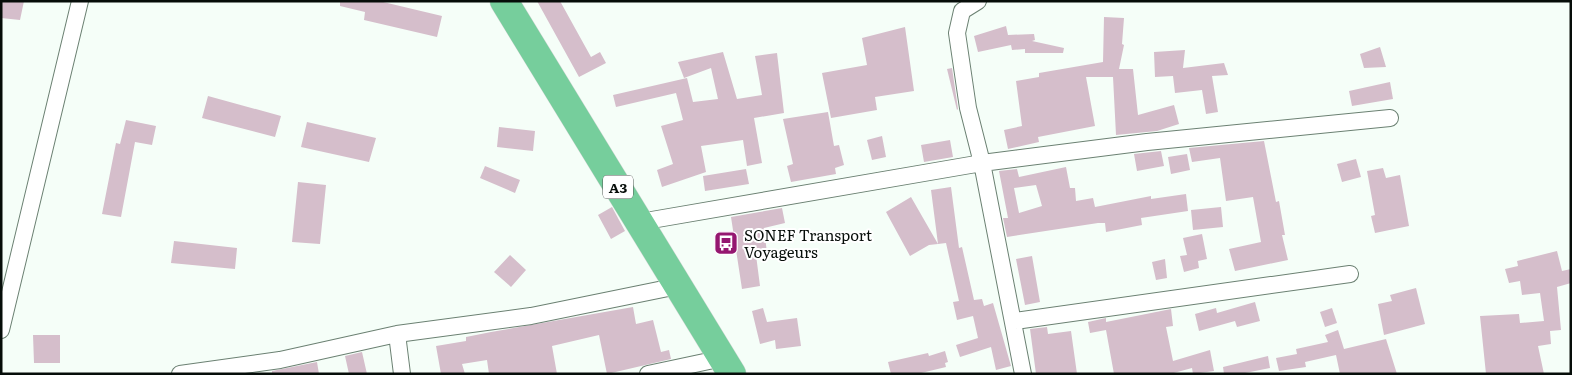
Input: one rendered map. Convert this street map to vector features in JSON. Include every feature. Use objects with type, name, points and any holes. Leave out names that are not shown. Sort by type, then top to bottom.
[{"type":"highway","name":"A3","points":[[504,1],[728,366]]},
{"type":"street","points":[[1,330],[80,1]]},
{"type":"street","points":[[978,1],[962,11],[957,33],[968,108],[982,163],[1023,374]]},
{"type":"street","points":[[640,222],[982,163],[1147,142],[1390,118]]},
{"type":"street","points":[[1014,322],[1350,274]]},
{"type":"street","points":[[180,374],[280,360],[397,334],[531,316],[678,286]]},
{"type":"street","points":[[397,334],[402,374]]},
{"type":"street","points":[[648,374],[728,366]]},
{"type":"building","points":[[1,1],[24,1],[20,20],[1,18]]},
{"type":"building","points":[[340,1],[379,1],[442,16],[437,37],[364,20],[365,12],[340,6]]},
{"type":"building","points":[[537,1],[560,1],[591,57],[600,52],[606,63],[579,77]]},
{"type":"building","points":[[1104,17],[1124,18],[1122,44],[1124,45],[1119,69],[1133,69],[1138,115],[1174,105],[1179,124],[1157,131],[1116,135],[1113,77],[1086,77],[1095,126],[1038,137],[1039,142],[1008,149],[1004,130],[1022,126],[1016,81],[1039,77],[1039,73],[1103,62]]},
{"type":"building","points":[[1006,26],[1008,35],[1034,34],[1035,40],[1032,41],[1064,48],[1063,53],[1025,53],[1025,49],[1012,50],[1011,45],[978,52],[974,36]]},
{"type":"building","points":[[905,27],[914,91],[875,97],[877,110],[831,118],[822,73],[867,65],[862,38]]},
{"type":"building","points":[[1380,47],[1386,67],[1364,68],[1360,54]]},
{"type":"building","points":[[1185,50],[1183,68],[1224,63],[1228,75],[1212,76],[1218,112],[1206,114],[1202,90],[1175,93],[1173,76],[1155,77],[1154,52]]},
{"type":"building","points":[[723,52],[737,99],[762,95],[755,56],[777,53],[784,113],[754,118],[762,163],[747,166],[743,140],[701,146],[706,172],[662,187],[657,170],[673,164],[661,126],[683,120],[676,93],[616,107],[613,95],[687,78],[693,102],[718,99],[711,68],[684,78],[678,62]]},
{"type":"building","points":[[952,68],[958,109],[957,110],[947,69]]},
{"type":"building","points":[[1390,82],[1393,99],[1352,106],[1349,91]]},
{"type":"building","points":[[208,96],[281,116],[275,137],[202,118]]},
{"type":"building","points":[[828,112],[834,146],[839,145],[844,165],[835,168],[836,174],[791,182],[787,166],[793,164],[783,119]]},
{"type":"building","points":[[126,120],[156,126],[152,145],[135,142],[121,217],[102,214],[116,143],[120,144]]},
{"type":"building","points":[[307,122],[376,138],[369,162],[301,147]]},
{"type":"building","points":[[499,127],[535,131],[533,151],[497,147]]},
{"type":"building","points":[[882,136],[886,157],[872,160],[867,140]]},
{"type":"building","points":[[950,140],[953,157],[924,162],[921,145]]},
{"type":"building","points":[[1264,141],[1276,202],[1279,201],[1285,235],[1282,235],[1288,260],[1235,271],[1229,249],[1261,242],[1253,197],[1226,201],[1220,158],[1192,162],[1189,148]]},
{"type":"building","points":[[1161,151],[1164,166],[1137,171],[1134,154]]},
{"type":"building","points":[[1187,154],[1190,170],[1171,174],[1168,157]]},
{"type":"building","points":[[1356,159],[1361,177],[1342,182],[1337,164]]},
{"type":"building","points":[[485,166],[520,180],[515,193],[480,178]]},
{"type":"building","points":[[1066,167],[1070,188],[1075,188],[1076,201],[1093,198],[1095,207],[1151,196],[1151,199],[1186,194],[1188,211],[1141,218],[1142,225],[1106,232],[1105,223],[1098,223],[1007,237],[1003,218],[1008,218],[999,171],[1017,169],[1019,177]],"holes":[[[1036,185],[1042,206],[1019,213],[1014,188]]]},
{"type":"building","points":[[1383,168],[1386,178],[1400,175],[1409,226],[1375,233],[1371,216],[1375,215],[1367,171]]},
{"type":"building","points":[[746,169],[749,184],[705,191],[703,176]]},
{"type":"building","points":[[298,182],[326,185],[320,244],[292,242]]},
{"type":"building","points":[[951,187],[959,248],[962,247],[974,300],[982,299],[984,306],[993,303],[1011,366],[996,370],[991,347],[960,357],[956,345],[978,338],[973,316],[957,320],[953,302],[959,301],[946,243],[938,244],[931,190]]},
{"type":"building","points":[[911,197],[938,244],[929,245],[910,256],[886,212]]},
{"type":"building","points":[[612,207],[625,231],[611,239],[598,215]]},
{"type":"building","points":[[1221,207],[1223,227],[1193,230],[1191,210]]},
{"type":"building","points":[[782,208],[785,223],[764,228],[767,253],[756,255],[760,286],[742,289],[731,217]]},
{"type":"building","points":[[1202,234],[1207,259],[1198,261],[1199,268],[1184,272],[1180,256],[1187,255],[1183,238]]},
{"type":"building","points":[[174,241],[237,248],[235,269],[171,263]]},
{"type":"building","points":[[1557,251],[1562,271],[1571,269],[1571,283],[1557,287],[1561,330],[1550,331],[1551,344],[1538,346],[1544,374],[1486,374],[1480,316],[1519,314],[1520,323],[1544,321],[1540,293],[1522,295],[1520,281],[1509,283],[1505,269],[1518,266],[1517,261]]},
{"type":"building","points":[[510,255],[526,270],[511,287],[494,272]]},
{"type":"building","points":[[1032,256],[1040,302],[1025,305],[1016,259]]},
{"type":"building","points":[[1165,259],[1167,278],[1156,280],[1152,262]]},
{"type":"building","points":[[1416,288],[1425,324],[1384,335],[1378,304],[1392,301],[1390,295]]},
{"type":"building","points":[[1255,302],[1260,321],[1237,327],[1235,321],[1199,331],[1195,314],[1216,308],[1217,313]]},
{"type":"building","points":[[633,307],[636,324],[653,320],[661,352],[669,350],[671,359],[607,374],[599,335],[552,346],[557,374],[489,374],[487,360],[462,364],[465,374],[441,374],[436,346],[466,341],[466,337],[491,332]]},
{"type":"building","points":[[763,308],[767,322],[797,318],[801,346],[776,349],[775,340],[760,344],[752,311]]},
{"type":"building","points":[[1332,308],[1337,323],[1325,327],[1320,312]]},
{"type":"building","points":[[1171,309],[1173,326],[1166,327],[1173,361],[1210,350],[1214,371],[1193,374],[1192,368],[1170,374],[1114,374],[1106,330],[1090,333],[1088,322],[1106,318],[1106,322]]},
{"type":"building","points":[[1047,327],[1048,334],[1071,331],[1077,374],[1036,374],[1030,329]]},
{"type":"building","points":[[1338,330],[1344,349],[1386,339],[1397,374],[1340,374],[1336,355],[1305,362],[1306,367],[1279,371],[1276,358],[1297,354],[1296,349],[1328,342],[1325,335]]},
{"type":"building","points":[[33,335],[60,335],[60,363],[34,363]]},
{"type":"building","points":[[945,351],[948,362],[945,363],[946,367],[917,374],[891,374],[888,362],[928,353],[929,356]]},
{"type":"building","points":[[362,352],[367,374],[349,374],[345,356]]},
{"type":"building","points":[[1268,356],[1270,368],[1240,374],[1224,374],[1223,367]]},
{"type":"building","points":[[317,362],[319,374],[272,374],[272,371]]},
{"type":"place","name":"SONEF Transport Voyageurs","points":[[726,243]]}]
